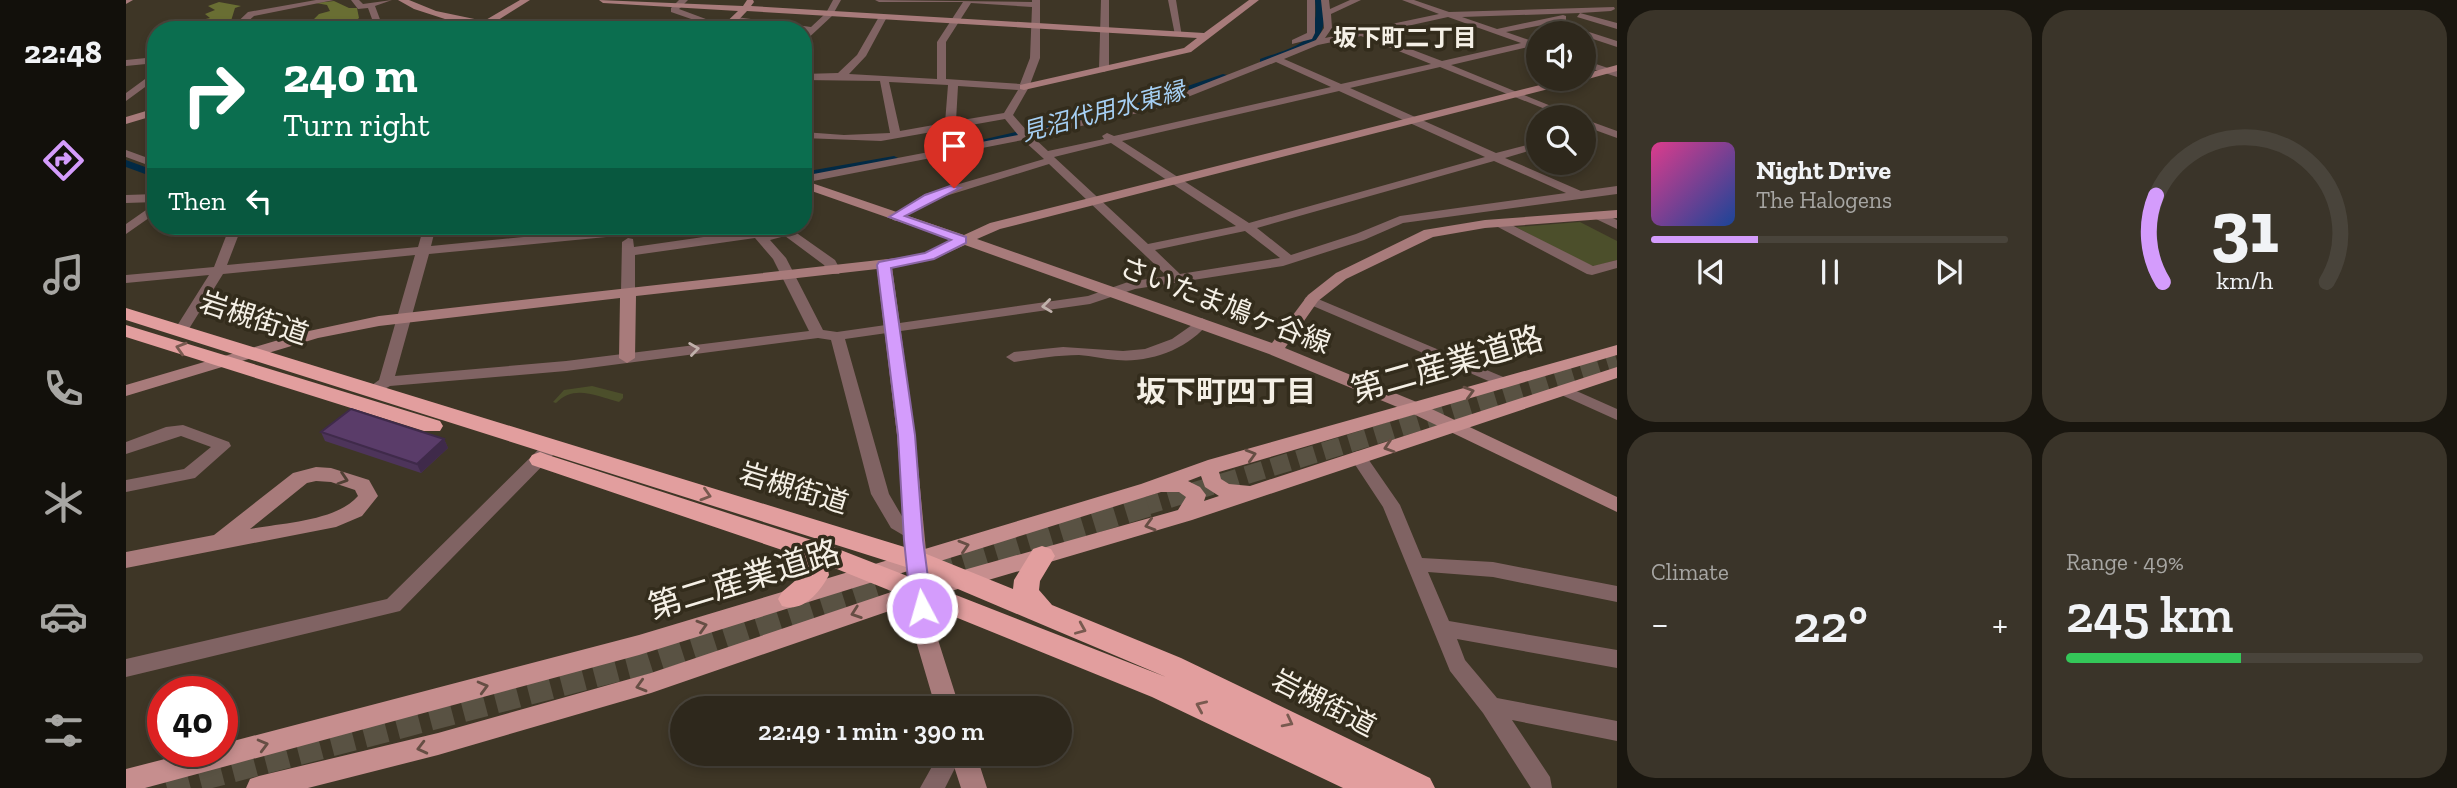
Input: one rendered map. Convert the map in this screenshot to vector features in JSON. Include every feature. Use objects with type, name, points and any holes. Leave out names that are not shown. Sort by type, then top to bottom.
[{"type":"highway","name":"岩槻街道","points":[[126,314],[379,387],[545,454],[875,573],[1162,688],[1374,788]]},
{"type":"highway","name":"岩槻街道","points":[[126,331],[915,560],[1241,698],[1419,788]]},
{"type":"highway","points":[[791,599],[817,575],[812,555],[796,544]]},
{"type":"highway","points":[[1042,556],[1027,580],[1026,593],[1044,613]]},
{"type":"main road","name":"第二産業道路","points":[[126,781],[639,645],[1148,489],[1215,465],[1617,350]]},
{"type":"main road","name":"第二産業道路","points":[[258,788],[438,744],[651,683],[921,591],[1185,515],[1617,372]]},
{"type":"main road","points":[[1215,465],[1209,470],[1209,476],[1218,488],[1234,492],[1264,489]]},
{"type":"main road","points":[[1148,489],[1177,484],[1192,491],[1195,500],[1185,515]]},
{"type":"street","points":[[241,21],[249,12],[330,0]]},
{"type":"street","points":[[355,0],[361,7],[388,0]]},
{"type":"street","points":[[402,0],[419,9],[466,21]]},
{"type":"street","points":[[490,21],[526,0]]},
{"type":"street","points":[[603,0],[682,2],[744,9],[1208,36]]},
{"type":"street","points":[[744,21],[736,20],[752,0]]},
{"type":"street","points":[[813,30],[829,14],[837,0]]},
{"type":"street","points":[[812,136],[881,138],[1008,115],[1024,87],[1035,58],[1033,26],[1036,2],[879,0]]},
{"type":"street","points":[[950,126],[948,84],[941,43],[954,22],[963,14],[968,0]]},
{"type":"street","points":[[1104,69],[1105,0]]},
{"type":"street","points":[[1172,0],[1179,34]]},
{"type":"street","points":[[812,77],[841,76],[1024,87],[1187,50],[1255,0]]},
{"type":"street","points":[[1311,0],[1318,39]]},
{"type":"street","points":[[812,170],[1084,122],[1156,106],[1277,59],[1318,39],[1328,28],[1325,0]]},
{"type":"street","points":[[1327,13],[1357,0]]},
{"type":"street","points":[[1406,0],[1526,40]]},
{"type":"street","points":[[1535,0],[1617,26]]},
{"type":"street","points":[[1573,0],[1613,7]]},
{"type":"street","points":[[841,76],[861,56],[887,17],[904,1]]},
{"type":"street","points":[[682,2],[674,10],[704,21]]},
{"type":"street","points":[[371,5],[377,21]]},
{"type":"street","points":[[812,180],[1022,132],[1143,100],[1318,39],[1362,33],[1447,15],[1613,7]]},
{"type":"street","points":[[1548,21],[1579,14]]},
{"type":"street","points":[[456,21],[460,20]]},
{"type":"street","points":[[1596,24],[1604,22]]},
{"type":"street","points":[[1497,32],[1526,26]]},
{"type":"street","points":[[1362,33],[1543,105]]},
{"type":"street","points":[[1596,37],[1617,44]]},
{"type":"street","points":[[895,217],[929,197],[1112,139],[1526,43]]},
{"type":"street","points":[[1277,59],[1579,195]]},
{"type":"street","points":[[126,63],[147,61]]},
{"type":"street","points":[[1596,66],[1614,71]]},
{"type":"street","points":[[1596,75],[1614,71]]},
{"type":"street","points":[[884,79],[895,134]]},
{"type":"street","points":[[126,98],[147,81]]},
{"type":"street","points":[[126,391],[315,334],[403,317],[834,271],[929,256],[995,226],[1528,91]]},
{"type":"street","points":[[126,121],[147,114]]},
{"type":"street","points":[[1008,115],[1022,132],[1177,278]]},
{"type":"street","points":[[1084,122],[1248,227],[1290,259]]},
{"type":"street","points":[[1596,129],[1617,123]]},
{"type":"street","points":[[1596,127],[1617,135]]},
{"type":"street","points":[[1147,248],[1248,227],[1526,148]]},
{"type":"street","points":[[126,153],[147,161]]},
{"type":"street","name":"さいたま鳩ヶ谷線","points":[[812,185],[1275,350],[1413,407],[1617,505]]},
{"type":"street","points":[[427,235],[379,387],[818,334],[837,335],[1090,300],[1113,291],[1290,259],[1360,237],[1400,220],[1617,190]]},
{"type":"street","points":[[126,199],[147,198]]},
{"type":"street","points":[[1466,210],[1592,271],[1617,264]]},
{"type":"street","points":[[126,230],[147,214]]},
{"type":"street","points":[[1275,350],[1311,300],[1341,276],[1429,233],[1492,223],[1617,214]]},
{"type":"street","points":[[1600,216],[1617,225]]},
{"type":"street","points":[[182,329],[219,270],[233,235]]},
{"type":"street","points":[[126,279],[562,235]]},
{"type":"street","points":[[627,235],[627,358]]},
{"type":"street","points":[[628,252],[739,235]]},
{"type":"street","points":[[761,235],[779,258],[818,334]]},
{"type":"street","points":[[791,235],[830,262],[834,271]]},
{"type":"street","points":[[884,265],[906,435],[922,624],[944,696]]},
{"type":"street","points":[[1311,300],[1503,382]]},
{"type":"street","points":[[1014,357],[1050,352],[1091,352],[1125,356],[1143,354],[1180,341],[1192,334],[1202,322]]},
{"type":"street","points":[[837,335],[880,494],[897,523],[913,534]]},
{"type":"street","points":[[1563,390],[1617,415]]},
{"type":"street","points":[[126,448],[172,431],[183,430],[223,446],[189,474],[126,485]]},
{"type":"street","points":[[126,668],[393,605],[545,454]]},
{"type":"street","points":[[1358,457],[1391,505],[1457,665],[1491,706],[1546,787]]},
{"type":"street","points":[[126,560],[220,542],[346,517],[364,504],[368,496],[367,490],[362,485],[320,472],[311,473],[300,478],[220,542]]},
{"type":"street","points":[[1418,565],[1458,563],[1617,594]]},
{"type":"street","points":[[1442,628],[1617,659]]},
{"type":"street","points":[[1491,706],[1617,731]]},
{"type":"street","points":[[932,788],[944,766]]},
{"type":"street","points":[[967,766],[974,788]]},
{"type":"green space","points":[[334,1],[349,8],[357,8],[359,18],[356,21],[315,21],[319,14],[330,11],[327,5],[316,3]]},
{"type":"green space","points":[[219,2],[241,6],[235,8],[231,21],[197,21],[210,18],[205,14],[215,10],[208,6]]},
{"type":"green space","points":[[1580,222],[1617,241],[1617,260],[1595,266],[1587,265],[1516,227]]},
{"type":"green space","points":[[592,386],[623,394],[623,398],[619,402],[578,393],[553,402],[564,390]]},
{"type":"building","points":[[351,409],[444,439],[417,464],[321,432]]},
{"type":"waterway","name":"見沼代用水東縁","points":[[1263,61],[1299,48],[1315,36],[1320,27],[1319,0]]},
{"type":"waterway","name":"見沼代用水東縁","points":[[947,149],[1132,108],[1226,76]]},
{"type":"waterway","name":"見沼代用水東縁","points":[[812,173],[894,159]]},
{"type":"waterway","name":"見沼代用水東縁","points":[[126,163],[147,171]]},
{"type":"tunnel","points":[[1143,507],[1617,361]]},
{"type":"tunnel","points":[[931,572],[1149,505]]},
{"type":"tunnel","points":[[167,788],[645,663],[904,580]]},
{"type":"district","name":"坂下町二丁目","points":[[1405,37]]},
{"type":"district","name":"坂下町四丁目","points":[[1226,392]]},
{"type":"route","points":[[922,608],[915,560],[906,435],[884,265],[929,256],[962,240],[895,217],[929,197],[954,188]]}]
